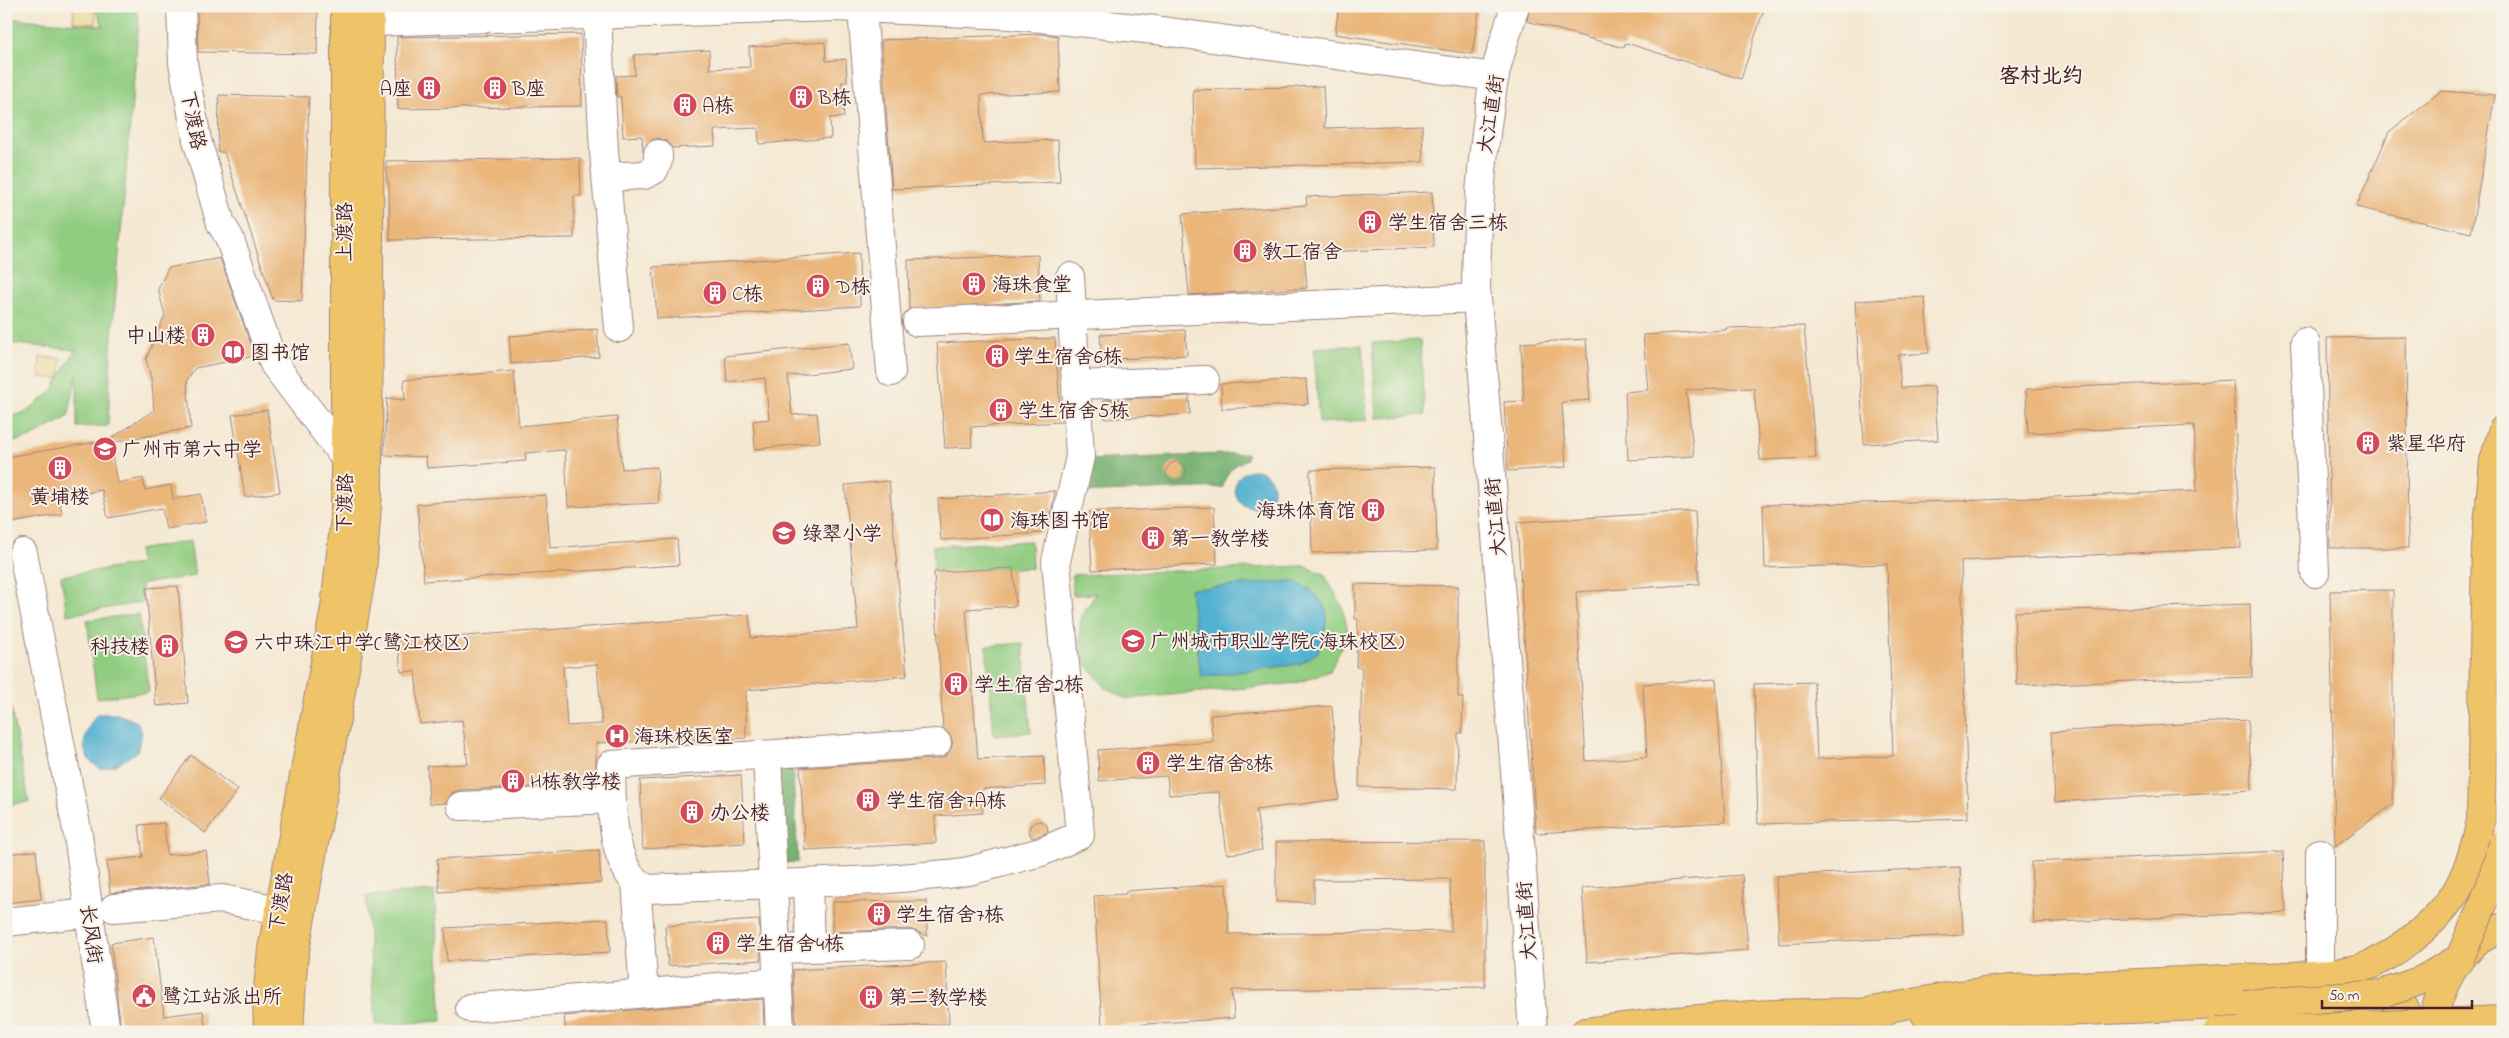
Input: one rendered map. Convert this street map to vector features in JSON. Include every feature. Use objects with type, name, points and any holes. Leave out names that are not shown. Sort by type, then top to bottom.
[{"type":"main road","name":"上渡路","points":[[345,6],[356,458]]},
{"type":"main road","name":"上渡路","points":[[356,458],[370,14]]},
{"type":"main road","points":[[1867,1012],[1951,996],[2011,989],[2333,974],[2376,962],[2415,936],[2440,912],[2457,890],[2475,848],[2481,821],[2486,547],[2494,462],[2503,430]]},
{"type":"main road","name":"下渡路","points":[[268,1032],[269,975],[279,910],[335,608],[345,518],[356,458]]},
{"type":"main road","name":"下渡路","points":[[290,1032],[290,990],[297,933],[362,572],[367,518],[356,458]]},
{"type":"main road","points":[[2434,1032],[2436,1008],[2441,990],[2460,958],[2489,890],[2503,844]]},
{"type":"main road","points":[[1585,1032],[1640,1024],[1741,1016],[1867,1012],[2004,1013],[2245,1004],[2382,994],[2422,980],[2460,958],[2479,940],[2503,927]]},
{"type":"main road","points":[[2376,962],[2379,1032]]},
{"type":"main road","points":[[2382,994],[2396,999],[2403,1004],[2412,1032]]},
{"type":"main road","points":[[2217,1032],[2503,1020]]},
{"type":"street","name":"下渡路","points":[[181,6],[183,63],[196,140],[221,224],[229,237],[274,364],[356,458]]},
{"type":"street","name":"大江直街","points":[[1515,6],[1495,77],[1478,201],[1477,298],[1511,718],[1533,1032]]},
{"type":"street","points":[[845,7],[891,372]]},
{"type":"street","points":[[370,14],[597,16],[845,7],[1011,15],[1155,30],[1495,77]]},
{"type":"street","points":[[597,16],[606,177],[619,328]]},
{"type":"street","points":[[606,177],[644,175],[654,170],[658,161],[658,154]]},
{"type":"street","points":[[937,743],[611,765],[612,799],[618,849],[630,876],[647,889],[896,879],[969,871],[1041,852],[1080,835],[1056,562],[1080,457],[1070,277]]},
{"type":"street","points":[[917,322],[1477,298]]},
{"type":"street","points":[[2305,342],[2315,572]]},
{"type":"street","points":[[1077,385],[1205,380]]},
{"type":"street","name":"长风街","points":[[23,553],[17,581],[78,835],[101,910],[106,1032]]},
{"type":"street","points":[[767,755],[780,1032]]},
{"type":"street","points":[[461,806],[612,799]]},
{"type":"street","points":[[2320,853],[2320,975]]},
{"type":"street","points":[[636,881],[644,993]]},
{"type":"street","points":[[808,883],[810,948]]},
{"type":"street","points":[[6,922],[101,910],[222,899],[279,910]]},
{"type":"street","points":[[776,949],[910,945]]},
{"type":"street","points":[[470,1008],[777,982]]},
{"type":"green space","points":[[95,6],[134,6],[139,18],[111,349],[108,426],[77,427],[77,374],[68,417],[31,437],[6,444],[6,417],[25,413],[52,391],[75,350],[6,343],[6,18],[103,26]]},
{"type":"green space","points":[[1420,340],[1425,415],[1377,418],[1372,343]]},
{"type":"green space","points":[[1362,345],[1367,420],[1319,423],[1314,348]]},
{"type":"green space","points":[[1247,453],[1247,459],[1228,473],[1223,487],[1076,493],[1087,460]]},
{"type":"green space","points":[[190,541],[195,576],[141,584],[143,602],[67,615],[61,576],[140,564],[138,550]]},
{"type":"green space","points":[[1031,541],[1032,568],[934,573],[933,546]]},
{"type":"green space","points":[[1304,566],[1324,574],[1342,606],[1348,632],[1330,671],[1297,683],[1127,699],[1106,688],[1085,663],[1080,640],[1081,616],[1096,594],[1073,595],[1072,575]]},
{"type":"green space","points":[[139,614],[149,692],[97,698],[87,620]]},
{"type":"green space","points":[[1023,643],[1031,732],[994,735],[986,646]]},
{"type":"green space","points":[[6,683],[29,802],[6,805]]},
{"type":"green space","points":[[792,760],[798,862],[776,863],[771,762]]},
{"type":"green space","points":[[434,891],[442,1021],[375,1025],[366,896]]},
{"type":"sand","points":[[74,6],[95,6],[96,24],[73,22]]},
{"type":"sand","points":[[40,357],[62,359],[59,379],[39,377]]},
{"type":"water","points":[[1254,470],[1261,471],[1267,476],[1272,482],[1272,496],[1267,502],[1261,507],[1254,508],[1247,507],[1241,502],[1236,496],[1235,489],[1236,482],[1241,476],[1247,471]]},
{"type":"water","points":[[1293,581],[1311,590],[1323,603],[1327,614],[1324,635],[1318,652],[1300,664],[1201,677],[1190,589]]},
{"type":"water","points":[[97,714],[118,714],[137,722],[142,733],[137,752],[116,765],[100,769],[90,761],[84,747],[86,735]]},
{"type":"building","points":[[197,6],[318,6],[317,54],[198,52]]},
{"type":"building","points":[[1339,6],[1480,6],[1472,54],[1335,34]]},
{"type":"building","points":[[1530,6],[1765,6],[1741,79],[1626,43],[1624,48],[1527,21]]},
{"type":"building","points":[[581,34],[582,106],[398,109],[397,37]]},
{"type":"building","points":[[1040,34],[1058,36],[1060,92],[981,95],[983,143],[1058,140],[1060,182],[892,189],[881,40]]},
{"type":"building","points":[[825,42],[826,61],[846,59],[847,82],[842,82],[844,117],[830,118],[831,138],[759,144],[758,128],[714,130],[715,146],[672,148],[666,141],[658,138],[650,141],[643,152],[642,136],[623,137],[621,97],[617,97],[616,76],[635,75],[634,55],[709,50],[710,69],[750,67],[749,47]]},
{"type":"building","points":[[1323,86],[1325,128],[1422,125],[1423,162],[1195,168],[1193,90]]},
{"type":"building","points":[[2441,91],[2495,95],[2471,233],[2356,207],[2389,132]]},
{"type":"building","points":[[219,95],[309,97],[302,301],[273,300],[224,152],[218,152]]},
{"type":"building","points":[[580,158],[581,196],[574,196],[574,238],[390,240],[389,183],[387,183],[386,161]]},
{"type":"building","points":[[1432,192],[1434,247],[1304,253],[1307,288],[1189,295],[1182,214],[1307,205],[1306,197]]},
{"type":"building","points":[[859,253],[860,306],[657,319],[653,267]]},
{"type":"building","name":"海珠食堂","points":[[1038,255],[1040,301],[909,309],[908,260]]},
{"type":"building","points":[[220,258],[255,356],[195,368],[187,380],[191,428],[110,443],[117,483],[143,478],[145,490],[171,485],[173,499],[201,494],[206,522],[166,529],[162,508],[108,518],[102,490],[59,498],[62,514],[11,523],[6,496],[6,457],[109,440],[154,410],[152,382],[146,359],[165,315],[158,289],[168,268]]},
{"type":"building","points":[[1925,297],[1929,353],[1898,355],[1901,388],[1934,386],[1938,440],[1864,444],[1855,301]]},
{"type":"building","points":[[1804,326],[1816,458],[1760,460],[1754,388],[1686,390],[1694,456],[1628,460],[1625,392],[1648,390],[1643,335],[1726,330],[1726,328]]},
{"type":"building","points":[[597,329],[599,357],[511,364],[509,336]]},
{"type":"building","points":[[1185,330],[1187,355],[1102,360],[1100,335]]},
{"type":"building","name":"紫星华府","points":[[2406,337],[2408,548],[2330,548],[2327,338]]},
{"type":"building","points":[[1055,338],[1061,422],[971,427],[972,447],[945,448],[937,343]]},
{"type":"building","points":[[1586,339],[1590,400],[1562,402],[1566,467],[1508,471],[1504,402],[1524,401],[1521,343]]},
{"type":"building","points":[[849,343],[852,369],[788,376],[792,415],[817,413],[820,442],[755,449],[753,421],[769,419],[765,378],[727,382],[725,356]]},
{"type":"building","points":[[514,371],[519,426],[617,417],[622,469],[657,467],[659,503],[568,507],[565,450],[525,453],[526,461],[427,468],[426,457],[384,455],[387,398],[405,400],[404,380]]},
{"type":"building","points":[[1306,379],[1308,404],[1222,409],[1221,384]]},
{"type":"building","points":[[2233,380],[2241,548],[1961,561],[1968,818],[1758,824],[1754,684],[1814,682],[1817,759],[1893,756],[1887,564],[1765,568],[1763,505],[1959,501],[2197,491],[2194,425],[2028,433],[2026,389]]},
{"type":"building","points":[[1189,396],[1190,414],[1105,419],[1103,400]]},
{"type":"building","points":[[267,410],[280,492],[245,497],[232,415]]},
{"type":"building","points":[[1176,462],[1183,465],[1186,472],[1183,479],[1176,482],[1169,479],[1166,472],[1169,465]]},
{"type":"building","name":"海珠体育馆","points":[[1435,467],[1437,550],[1312,553],[1310,470]]},
{"type":"building","points":[[889,481],[907,676],[746,690],[746,738],[596,743],[596,784],[460,790],[452,793],[446,803],[429,804],[427,766],[468,764],[462,720],[420,724],[415,671],[401,672],[398,641],[749,615],[751,638],[858,629],[845,485]],"holes":[[[597,664],[602,724],[567,726],[563,667]]]},
{"type":"building","name":"海珠图书馆","points":[[1055,491],[1051,514],[1041,533],[941,540],[938,499]]},
{"type":"building","points":[[546,495],[550,548],[677,539],[679,565],[424,581],[417,504]]},
{"type":"building","name":"第一教学楼","points":[[1214,507],[1217,564],[1092,570],[1089,512]]},
{"type":"building","points":[[1695,511],[1699,584],[1576,592],[1586,761],[1647,757],[1643,684],[1716,679],[1725,822],[1536,833],[1517,522]]},
{"type":"building","points":[[1013,568],[1016,606],[966,609],[978,759],[1044,756],[1045,785],[982,789],[983,813],[935,816],[936,843],[805,850],[800,768],[938,759],[946,756],[951,749],[953,742],[950,735],[943,729],[934,572]]},
{"type":"building","points":[[1355,584],[1458,586],[1458,697],[1463,698],[1462,733],[1458,733],[1457,789],[1359,787],[1362,667],[1356,667],[1358,619],[1355,619]]},
{"type":"building","name":"科技楼","points":[[178,586],[188,703],[156,706],[146,588]]},
{"type":"building","points":[[2393,590],[2393,804],[2335,846],[2330,591]]},
{"type":"building","points":[[2250,604],[2252,677],[2017,685],[2014,612]]},
{"type":"building","points":[[1332,706],[1339,799],[1256,810],[1262,850],[1227,854],[1219,792],[1169,795],[1167,776],[1099,781],[1098,750],[1213,742],[1210,715]]},
{"type":"building","points":[[2248,720],[2252,790],[2055,802],[2051,732]]},
{"type":"building","points":[[191,755],[238,790],[205,833],[159,798]]},
{"type":"building","name":"办公楼","points":[[741,775],[745,843],[643,849],[640,780]]},
{"type":"building","points":[[1041,821],[1047,825],[1048,832],[1032,838],[1029,832],[1030,826],[1035,822]]},
{"type":"building","points":[[164,823],[167,855],[206,851],[210,884],[110,893],[107,861],[143,857],[139,825]]},
{"type":"building","points":[[1485,841],[1485,987],[1232,990],[1234,1018],[1102,1027],[1094,896],[1126,894],[1126,891],[1226,884],[1229,934],[1451,931],[1450,879],[1314,880],[1314,902],[1276,902],[1276,842]]},
{"type":"building","points":[[599,850],[601,883],[439,892],[437,859]]},
{"type":"building","points":[[36,851],[41,899],[6,903],[6,854]]},
{"type":"building","points":[[2283,851],[2286,912],[2034,923],[2031,862]]},
{"type":"building","points":[[1960,867],[1963,935],[1779,944],[1776,876]]},
{"type":"building","points":[[1742,875],[1748,950],[1587,962],[1582,888]]},
{"type":"building","name":"学生宿舍7栋","points":[[927,901],[927,936],[910,929],[832,932],[832,902]]},
{"type":"building","points":[[608,919],[610,952],[447,961],[445,928]]},
{"type":"building","name":"学生宿舍4栋","points":[[759,920],[761,960],[668,966],[665,926]]},
{"type":"building","points":[[154,937],[164,1016],[203,1011],[206,1032],[121,1032],[111,943]]},
{"type":"building","name":"第二教学楼","points":[[946,962],[949,1024],[796,1032],[793,970]]},
{"type":"building","points":[[763,999],[764,1032],[566,1032],[564,1016]]},
{"type":"place","name":"A座","points":[[429,88]]},
{"type":"place","name":"B座","points":[[495,88]]},
{"type":"place","name":"B栋","points":[[801,97]]},
{"type":"place","name":"A栋","points":[[685,105]]},
{"type":"place","name":"学生宿舍三栋","points":[[1370,222]]},
{"type":"place","name":"教工宿舍","points":[[1245,251]]},
{"type":"place","name":"海珠食堂","points":[[974,284]]},
{"type":"place","name":"D栋","points":[[818,286]]},
{"type":"place","name":"C栋","points":[[715,293]]},
{"type":"place","name":"中山楼","points":[[203,335]]},
{"type":"place","name":"图书馆","points":[[233,352]]},
{"type":"place","name":"学生宿舍6栋","points":[[997,356]]},
{"type":"place","name":"学生宿舍5栋","points":[[1001,410]]},
{"type":"place","name":"紫星华府","points":[[2368,443]]},
{"type":"place","name":"广州市第六中学","points":[[105,449]]},
{"type":"place","name":"黄埔楼","points":[[60,468]]},
{"type":"place","name":"海珠体育馆","points":[[1373,510]]},
{"type":"place","name":"海珠图书馆","points":[[992,520]]},
{"type":"place","name":"绿翠小学","points":[[784,533]]},
{"type":"place","name":"第一教学楼","points":[[1153,538]]},
{"type":"place","name":"广州城市职业学院(海珠校区)","points":[[1133,641]]},
{"type":"place","name":"六中珠江中学(鹭江校区)","points":[[236,642]]},
{"type":"place","name":"科技楼","points":[[167,646]]},
{"type":"place","name":"学生宿舍2栋","points":[[956,684]]},
{"type":"place","name":"海珠校医室","points":[[617,736]]},
{"type":"place","name":"学生宿舍8栋","points":[[1148,763]]},
{"type":"place","name":"H栋教学楼","points":[[513,781]]},
{"type":"place","name":"学生宿舍7A栋","points":[[868,800]]},
{"type":"place","name":"办公楼","points":[[692,812]]},
{"type":"place","name":"学生宿舍7栋","points":[[879,914]]},
{"type":"place","name":"学生宿舍4栋","points":[[718,943]]},
{"type":"place","name":"鹭江站派出所","points":[[144,996]]},
{"type":"place","name":"第二教学楼","points":[[871,997]]},
{"type":"district","name":"客村北约","points":[[2041,75]]}]
